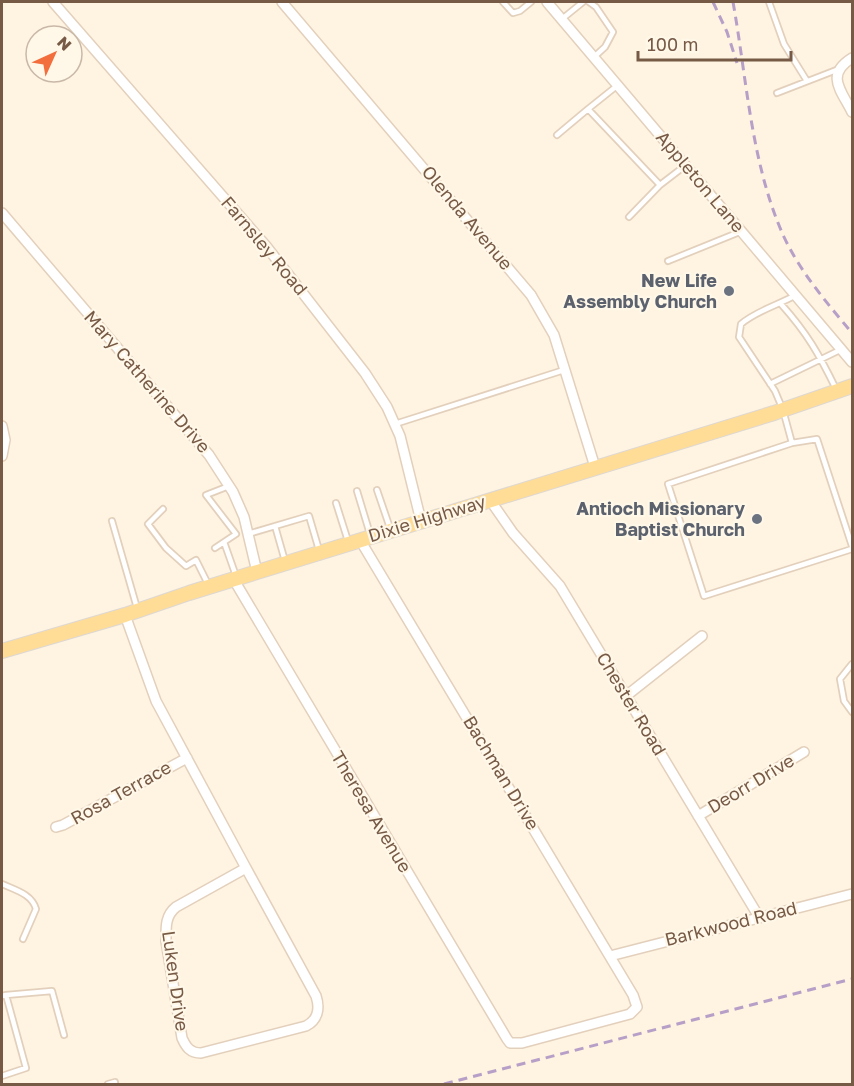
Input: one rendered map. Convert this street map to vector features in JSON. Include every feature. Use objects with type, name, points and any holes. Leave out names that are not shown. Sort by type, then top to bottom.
[{"type":"main road","name":"Dixie Highway","points":[[2,651],[783,410],[852,386]]},
{"type":"street","name":"Farnsley Road","points":[[53,2],[289,274],[380,394],[404,447],[421,521]]},
{"type":"street","name":"Olenda Avenue","points":[[282,2],[531,295],[554,335],[595,467]]},
{"type":"street","name":"Appleton Lane","points":[[547,2],[852,362]]},
{"type":"street","points":[[852,58],[839,69],[837,76],[852,112]]},
{"type":"street","name":"Mary Catherine Drive","points":[[2,213],[209,455],[230,486],[244,517],[257,572]]},
{"type":"street","points":[[2,426],[5,440],[2,456]]},
{"type":"street","name":"Chester Road","points":[[490,500],[513,533],[560,586],[759,917]]},
{"type":"street","name":"Bachman Drive","points":[[360,540],[610,956],[633,995],[637,1007]]},
{"type":"street","name":"Theresa Avenue","points":[[235,579],[510,1043],[522,1043],[622,1017],[630,1014],[637,1007]]},
{"type":"street","name":"Luken Drive","points":[[131,613],[152,692],[316,996],[318,1012],[315,1020],[306,1026],[195,1053],[188,1049],[182,1038],[166,941],[168,914],[176,907],[246,868]]},
{"type":"street","points":[[626,696],[702,636]]},
{"type":"street","name":"Deorr Drive","points":[[698,816],[804,752]]},
{"type":"street","name":"Rosa Terrace","points":[[56,827],[187,758]]},
{"type":"street","name":"Barkwood Road","points":[[610,956],[852,894]]},
{"type":"lane","points":[[503,2],[513,14],[531,2]]},
{"type":"lane","points":[[562,19],[583,2]]},
{"type":"lane","points":[[589,2],[596,7],[613,32],[605,46],[594,57]]},
{"type":"lane","points":[[769,2],[784,44],[807,81]]},
{"type":"lane","points":[[777,93],[839,69]]},
{"type":"lane","points":[[557,135],[618,85]]},
{"type":"lane","points":[[588,109],[660,185]]},
{"type":"lane","points":[[629,217],[660,185],[686,165]]},
{"type":"lane","points":[[668,261],[742,231]]},
{"type":"lane","points":[[792,443],[783,410],[770,384],[739,337],[741,324],[749,317],[796,295]]},
{"type":"lane","points":[[781,304],[798,323],[821,358],[837,392]]},
{"type":"lane","points":[[770,384],[842,349]]},
{"type":"lane","points":[[395,424],[565,369]]},
{"type":"lane","points":[[817,438],[852,548],[704,596],[668,484],[792,443],[817,438]]},
{"type":"lane","points":[[215,548],[236,534],[206,495],[230,486]]},
{"type":"lane","points":[[377,490],[391,530]]},
{"type":"lane","points":[[357,491],[360,540]]},
{"type":"lane","points":[[336,503],[360,540]]},
{"type":"lane","points":[[163,509],[148,524],[166,548],[186,566],[196,560],[210,587]]},
{"type":"lane","points":[[248,534],[309,516],[320,552]]},
{"type":"lane","points":[[112,521],[131,613]]},
{"type":"lane","points":[[275,526],[286,563]]},
{"type":"lane","points":[[224,542],[235,579]]},
{"type":"lane","points":[[852,664],[840,680],[844,701],[852,712]]},
{"type":"lane","points":[[2,884],[29,897],[35,904],[36,909],[23,939]]},
{"type":"lane","points":[[2,1076],[26,1068],[4,996],[52,991],[64,1035]]},
{"type":"lane","points":[[108,1084],[116,1082]]},
{"type":"railway","points":[[713,2],[727,32],[737,63]]},
{"type":"railway","points":[[733,2],[751,121],[773,209],[798,263],[852,333]]},
{"type":"railway","points":[[444,1084],[852,979]]},
{"type":"place","name":"New Life Assembly Church","points":[[729,291]]},
{"type":"place","name":"Antioch Missionary Baptist Church","points":[[757,519]]}]
